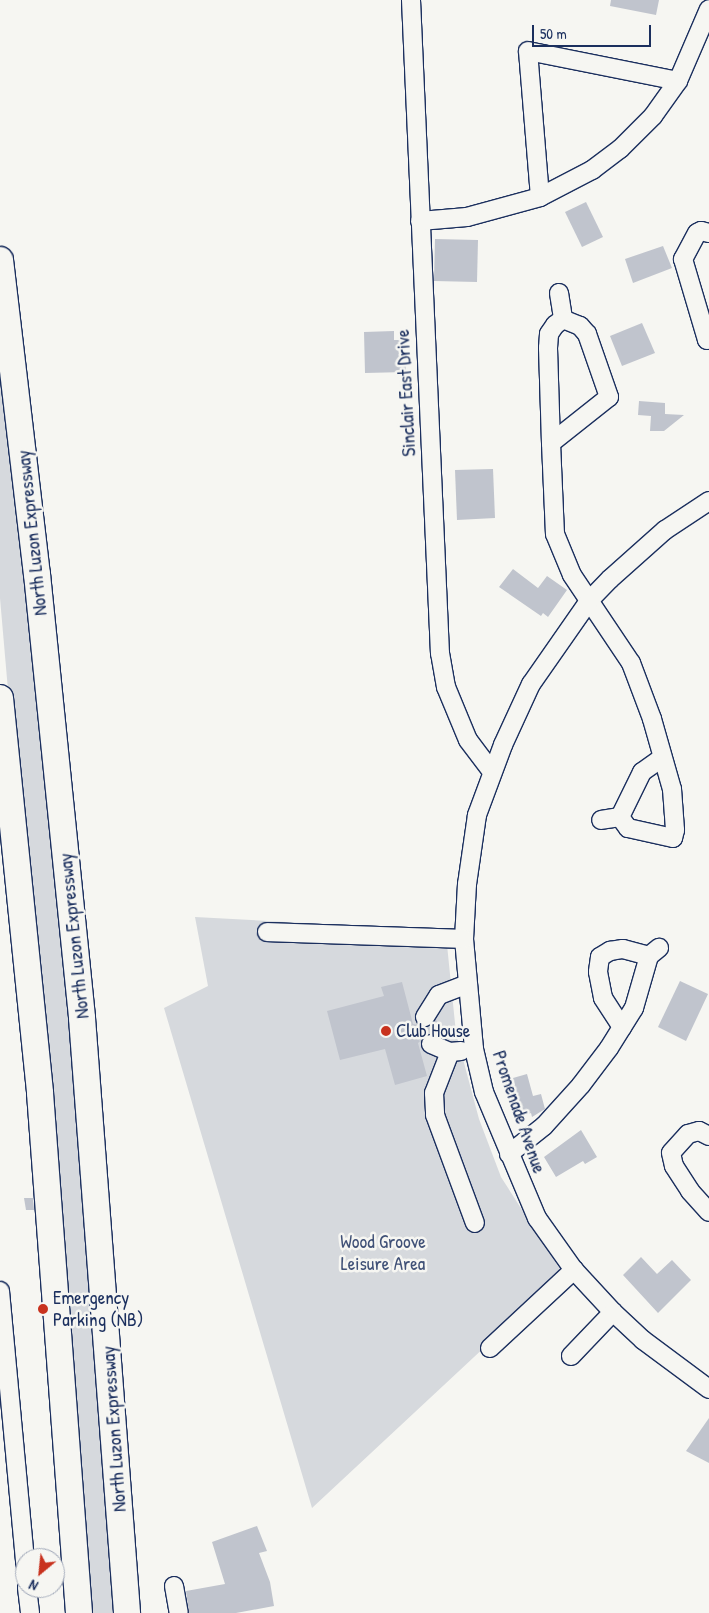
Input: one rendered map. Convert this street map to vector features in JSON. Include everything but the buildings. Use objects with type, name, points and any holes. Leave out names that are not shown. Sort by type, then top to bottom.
[{"type":"highway","name":"North Luzon Expressway","points":[[0,260],[37,574],[82,1018],[127,1613]]},
{"type":"highway","points":[[0,698],[40,1092],[79,1613]]},
{"type":"street","name":"Sinclair East Drive","points":[[412,0],[440,653],[446,688],[468,740],[492,772]]},
{"type":"street","points":[[420,221],[467,217],[540,197],[579,178],[620,149],[652,116],[678,81],[709,9]]},
{"type":"street","points":[[540,197],[528,51],[678,81]]},
{"type":"street","points":[[709,233],[697,233],[683,259],[707,340],[709,339]]},
{"type":"street","points":[[559,293],[563,319]]},
{"type":"street","points":[[563,319],[552,330],[548,348],[555,534],[561,555],[631,664],[672,789],[673,838],[628,828],[620,817]]},
{"type":"street","points":[[551,443],[609,397],[586,334],[572,321],[563,319]]},
{"type":"street","name":"Promenade Avenue","points":[[709,501],[664,530],[589,601],[531,684],[492,772],[477,816],[471,851],[464,939],[466,984],[474,1048],[484,1092],[537,1218],[574,1270],[613,1312],[643,1340],[709,1389]]},
{"type":"street","points":[[620,817],[642,772],[662,758]]},
{"type":"street","points":[[602,820],[620,817]]},
{"type":"street","points":[[267,932],[464,939]]},
{"type":"street","points":[[509,1154],[544,1126],[581,1085],[622,1026],[642,990],[654,952],[623,950],[595,953],[604,998],[622,1026]]},
{"type":"street","points":[[425,1017],[439,995],[466,984]]},
{"type":"street","points":[[431,1044],[450,1052],[474,1048]]},
{"type":"street","points":[[450,1052],[434,1093],[435,1115],[475,1223]]},
{"type":"street","points":[[709,1136],[699,1131],[688,1134],[671,1153],[674,1166],[690,1191],[709,1212]]},
{"type":"street","points":[[490,1348],[574,1270]]},
{"type":"street","points":[[0,1291],[3,1358],[23,1548]]},
{"type":"street","points":[[571,1356],[613,1312]]},
{"type":"street","points":[[174,1586],[179,1613]]},
{"type":"street","points":[[28,1598],[30,1613]]},
{"type":"green space","points":[[0,323],[46,736],[122,1613],[88,1613],[0,598]]},
{"type":"green space","name":"Wood Groove Leisure Area","points":[[195,917],[396,928],[446,935],[456,1033],[479,1119],[501,1177],[563,1274],[312,1508],[164,1008],[208,986]]},
{"type":"tunnel","points":[[425,1017],[425,1033],[431,1044]]},
{"type":"place","name":"Club House","points":[[386,1031]]},
{"type":"place","name":"Emergency Parking (NB)","points":[[43,1309]]}]
